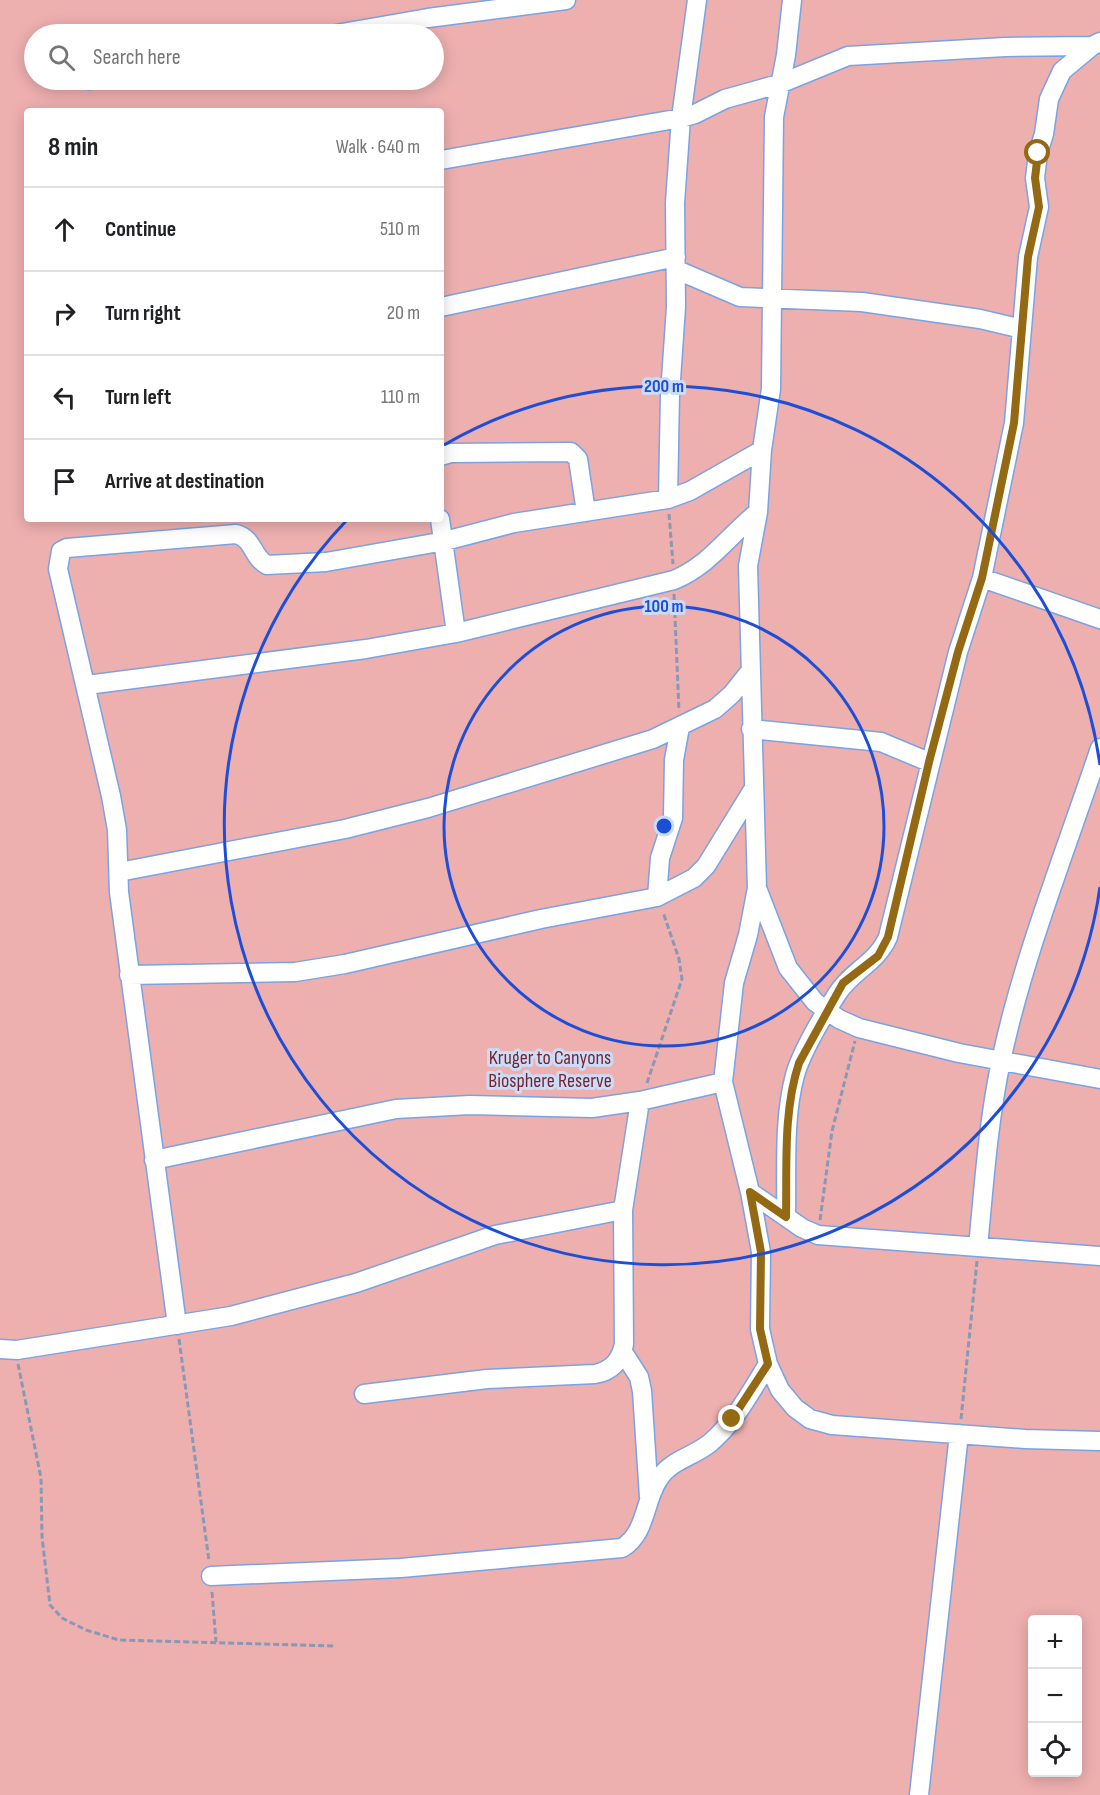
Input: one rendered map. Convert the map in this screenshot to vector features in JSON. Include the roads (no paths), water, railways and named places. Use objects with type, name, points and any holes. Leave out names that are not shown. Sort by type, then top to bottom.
[{"type":"street","points":[[394,24],[566,0]]},
{"type":"street","points":[[668,499],[669,405],[677,263],[675,203],[681,118],[697,0]]},
{"type":"street","points":[[792,0],[772,144],[774,300],[771,389],[762,450],[758,512],[748,566],[757,888],[748,935],[736,973],[723,1082],[750,1192],[761,1252],[760,1329],[768,1364],[780,1390],[795,1408],[810,1419],[832,1425],[1100,1441]]},
{"type":"street","points":[[444,159],[681,118],[695,114],[724,99],[782,83],[825,63],[864,53],[1096,44]]},
{"type":"street","points":[[786,1217],[788,1134],[794,1077],[799,1063],[843,983],[883,949],[958,652],[982,578],[1014,423],[1028,257],[1039,207],[1035,178],[1049,99],[1053,85],[1062,71],[1096,44]]},
{"type":"street","points":[[444,307],[677,263],[740,297],[862,302],[980,319],[1022,329]]},
{"type":"street","points":[[177,1325],[129,975],[113,807],[87,685],[58,569],[58,555],[67,548],[236,534],[251,543],[262,562],[274,566],[326,562],[445,541],[514,523],[668,499],[690,491],[762,450]]},
{"type":"street","points":[[444,455],[451,453],[571,452],[578,459],[586,512]]},
{"type":"street","points":[[87,685],[354,650],[456,633],[674,580],[694,572],[707,562],[741,525],[758,512]]},
{"type":"street","points":[[441,522],[456,633]]},
{"type":"street","points":[[982,578],[1100,619]]},
{"type":"street","points":[[118,872],[345,829],[428,808],[653,739],[680,728],[723,702],[751,670]]},
{"type":"street","points":[[657,897],[660,858],[673,818],[674,760],[680,728]]},
{"type":"street","points":[[752,729],[881,742],[929,762]]},
{"type":"street","points":[[978,1247],[987,1143],[1001,1060],[1019,990],[1100,748]]},
{"type":"street","points":[[129,975],[295,972],[357,962],[541,919],[657,897],[694,878],[706,866],[754,788]]},
{"type":"street","points":[[757,888],[788,968],[800,986],[827,1012],[859,1028],[960,1053],[1100,1079]]},
{"type":"street","points":[[154,1160],[396,1109],[441,1105],[592,1108],[640,1101],[723,1082]]},
{"type":"street","points":[[364,1394],[487,1379],[602,1372],[619,1361],[623,1352],[623,1210],[640,1101]]},
{"type":"street","points":[[750,1192],[802,1228],[818,1235],[1100,1256]]},
{"type":"street","points":[[8,1349],[231,1317],[303,1298],[495,1235],[623,1210]]},
{"type":"street","points":[[623,1352],[639,1377],[642,1391],[649,1497]]},
{"type":"street","points":[[211,1576],[401,1568],[611,1551],[622,1548],[636,1537],[649,1497],[668,1467],[698,1451],[718,1435],[732,1419],[768,1364]]},
{"type":"street","points":[[919,1795],[959,1434]]},
{"type":"park label","name":"Kruger to Canyons Biosphere Reserve","points":[[550,1070]]}]
